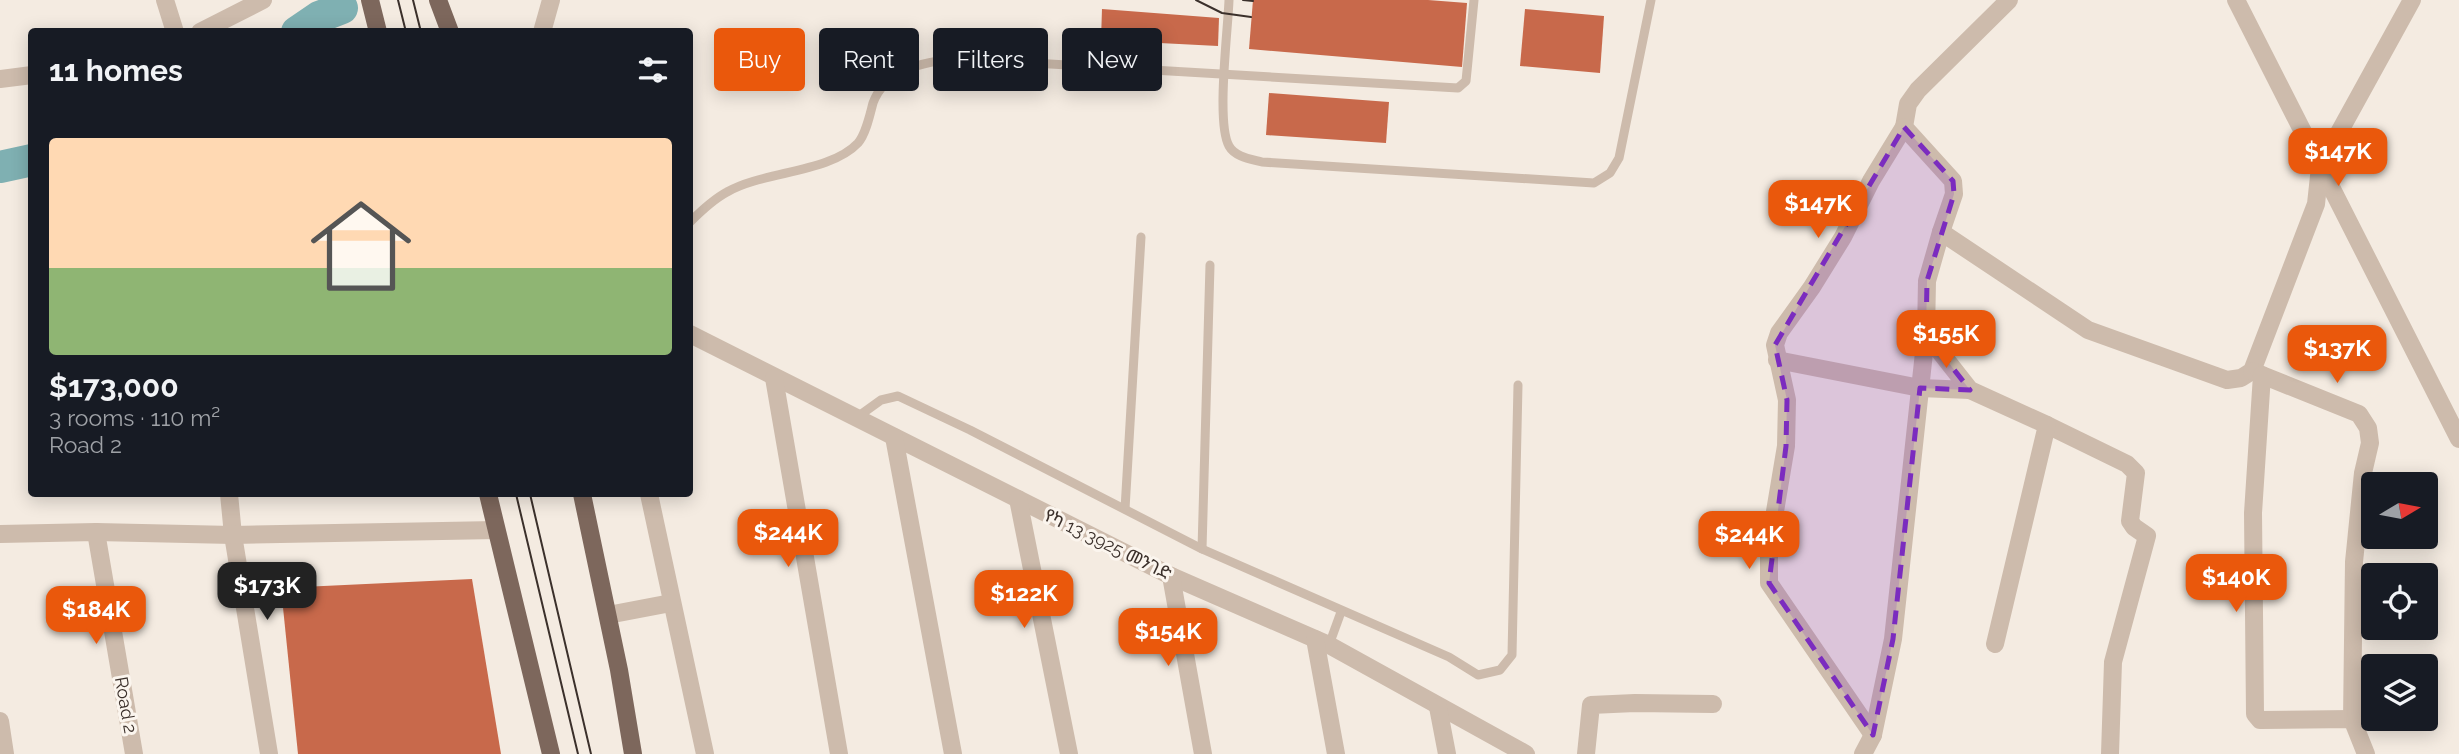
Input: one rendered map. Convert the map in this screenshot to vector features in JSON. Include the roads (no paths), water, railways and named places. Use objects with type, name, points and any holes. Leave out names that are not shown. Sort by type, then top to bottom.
[{"type":"main road","points":[[370,0],[377,28]]},
{"type":"main road","points":[[438,0],[448,28]]},
{"type":"main road","points":[[489,497],[551,754]]},
{"type":"main road","points":[[583,497],[608,615],[633,754]]},
{"type":"street","points":[[165,0],[174,28]]},
{"type":"street","points":[[208,28],[263,0]]},
{"type":"street","points":[[1873,735],[1769,583],[1769,547],[1786,446],[1787,400],[1775,345],[1779,333],[1837,247],[1871,181],[1904,127],[1908,104],[1918,90],[2010,0]]},
{"type":"street","points":[[2236,0],[2459,439]]},
{"type":"street","points":[[2352,719],[2260,720],[2255,714],[2253,513],[2257,373],[2316,204],[2320,167],[2412,0]]},
{"type":"street","points":[[543,28],[553,1]]},
{"type":"street","points":[[0,79],[28,76]]},
{"type":"street","points":[[1863,754],[1873,735],[1893,639],[1926,334],[1927,281],[1954,194],[1953,181],[1904,127]]},
{"type":"street","points":[[1941,232],[2088,330],[2227,380],[2257,373],[2359,414],[2368,428],[2370,443],[2363,473],[2354,562],[2352,719],[2366,754]]},
{"type":"street","points":[[1926,334],[1970,390]]},
{"type":"street","name":"የካ 13 3925 መንገድ","points":[[693,336],[1171,576],[1322,642],[1526,754]]},
{"type":"street","points":[[1777,360],[1920,388],[1970,390],[2127,464],[2136,473],[2130,521],[2147,536],[2113,662],[2110,754]]},
{"type":"street","points":[[774,377],[839,754]]},
{"type":"street","points":[[1996,644],[2047,425]]},
{"type":"street","points":[[894,437],[953,754]]},
{"type":"street","points":[[229,497],[233,535],[269,754]]},
{"type":"street","points":[[650,497],[705,754]]},
{"type":"street","points":[[1018,499],[1069,754]]},
{"type":"street","points":[[0,534],[96,532],[233,535],[496,530]]},
{"type":"street","name":"Road 2","points":[[96,532],[134,754]]},
{"type":"street","points":[[1171,576],[1203,754]]},
{"type":"street","points":[[608,615],[671,603]]},
{"type":"street","points":[[1322,642],[1336,754]]},
{"type":"street","points":[[1586,754],[1591,705],[1713,704]]},
{"type":"street","points":[[1438,707],[1447,754]]},
{"type":"street","points":[[0,722],[5,754]]},
{"type":"lane","points":[[1229,0],[1224,127],[1229,147],[1241,156],[1262,162],[1594,183],[1610,173],[1619,158],[1650,0]]},
{"type":"lane","points":[[693,220],[728,191],[830,161],[859,142],[878,90],[889,79],[917,65],[938,60],[964,59],[1458,89],[1466,81],[1474,0]]},
{"type":"lane","points":[[1125,509],[1141,237]]},
{"type":"lane","points":[[1202,549],[1210,265]]},
{"type":"lane","points":[[856,418],[881,400],[898,397],[970,430],[1202,549],[1449,657],[1478,675],[1500,670],[1512,655],[1518,385]]},
{"type":"lane","points":[[1322,642],[1341,611]]},
{"type":"waterway","points":[[303,28],[319,17],[342,8]]},
{"type":"waterway","points":[[0,167],[28,161]]},
{"type":"tram line","points":[[398,0],[405,28]]},
{"type":"tram line","points":[[413,0],[420,28]]},
{"type":"tram line","points":[[1196,0],[1222,13],[1251,17]]},
{"type":"tram line","points":[[1243,0],[1253,1]]},
{"type":"tram line","points":[[517,497],[578,754]]},
{"type":"tram line","points":[[531,497],[591,754]]}]
